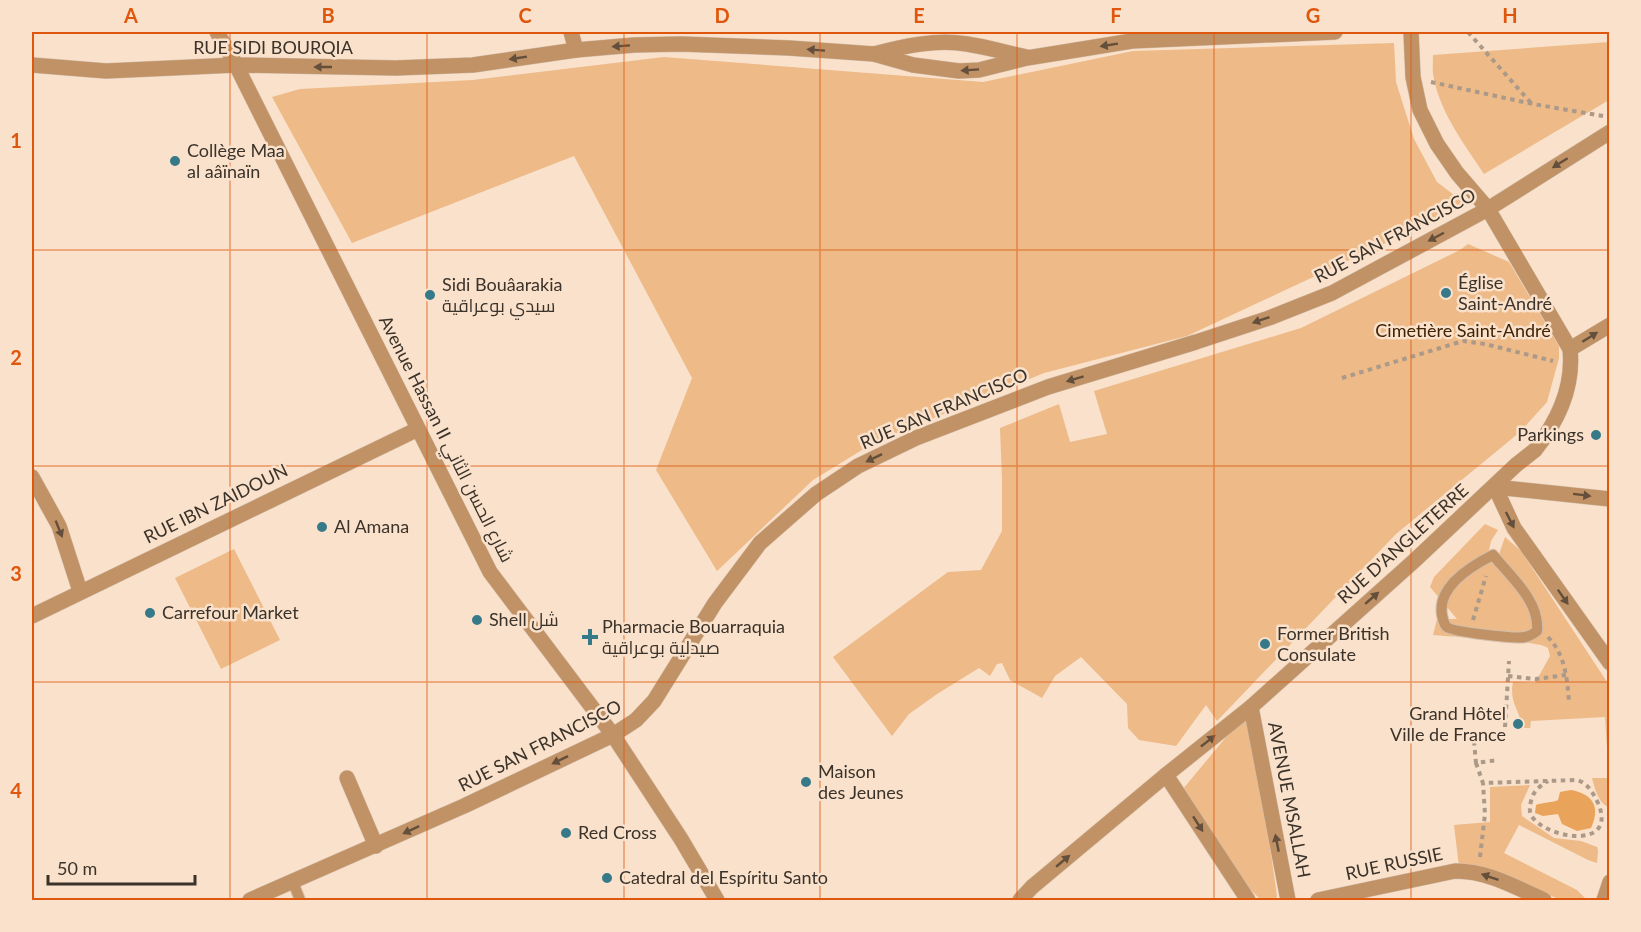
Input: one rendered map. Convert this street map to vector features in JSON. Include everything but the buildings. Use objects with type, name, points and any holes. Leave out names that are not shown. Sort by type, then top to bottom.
[{"type":"street","name":"Avenue Hassan II شارع الحسن الثاني","points":[[217,32],[236,65],[490,573],[613,735],[681,839],[717,900]]},
{"type":"street","points":[[571,32],[576,50]]},
{"type":"street","name":"RUE SIDI BOURQIA","points":[[32,65],[106,71],[236,65],[396,68],[473,65],[576,50],[681,44],[874,54],[913,65],[960,71],[997,67],[1027,57],[1132,41],[1335,32]]},
{"type":"street","name":"RUE D'ANGLETERRE","points":[[1020,900],[1032,887],[1166,775],[1251,707],[1495,487],[1516,465],[1535,450],[1551,428],[1563,404],[1572,365],[1570,349],[1488,209],[1457,173],[1437,144],[1420,110],[1413,77],[1411,32]]},
{"type":"street","name":"RUE SIDI BOURQIA","points":[[874,54],[965,37],[1027,57]]},
{"type":"street","name":"RUE SAN FRANCISCO","points":[[250,900],[376,846],[613,735],[636,720],[654,701],[715,603],[759,543],[816,494],[858,466],[916,438],[1048,387],[1196,342],[1332,293],[1488,209],[1610,132]]},
{"type":"street","points":[[1570,349],[1610,325]]},
{"type":"street","name":"RUE IBN ZAIDOUN","points":[[32,616],[418,429]]},
{"type":"street","points":[[32,477],[58,526],[80,591]]},
{"type":"street","points":[[1495,487],[1610,499]]},
{"type":"street","points":[[1495,487],[1514,528],[1610,663]]},
{"type":"street","name":"AVENUE MSALLAH","points":[[1251,707],[1288,900]]},
{"type":"street","points":[[1166,775],[1248,900]]},
{"type":"street","points":[[347,778],[376,846]]},
{"type":"street","name":"RUE RUSSIE","points":[[1318,900],[1455,871],[1477,872],[1544,900]]},
{"type":"street","points":[[1604,900],[1610,882]]},
{"type":"lane","points":[[1493,555],[1529,599],[1537,618],[1537,631],[1526,637],[1517,637],[1471,633],[1447,627],[1442,614],[1443,599],[1458,577],[1472,565],[1493,555]]},
{"type":"lane","points":[[293,882],[300,900]]},
{"type":"path","points":[[1468,32],[1533,105]]},
{"type":"path","points":[[1413,77],[1533,105],[1610,117]]},
{"type":"path","points":[[1342,378],[1463,341],[1485,344],[1572,365]]},
{"type":"path","points":[[1471,633],[1474,611],[1493,555]]},
{"type":"path","points":[[1537,631],[1556,646],[1562,657],[1569,701]]},
{"type":"path","points":[[1505,726],[1509,661]]},
{"type":"path","points":[[1508,676],[1536,679],[1566,675]]},
{"type":"path","points":[[1474,741],[1476,763],[1483,783],[1485,814],[1477,872]]},
{"type":"path","points":[[1476,763],[1498,760]]},
{"type":"path","points":[[1483,783],[1577,780],[1587,785],[1596,800],[1600,814],[1598,826],[1591,835],[1570,836],[1551,829],[1532,817],[1529,811],[1532,796],[1541,785],[1548,781]]},
{"type":"green space","points":[[1609,42],[1609,100],[1484,174],[1454,129],[1442,105],[1433,76],[1433,55]]},
{"type":"green space","points":[[1394,43],[1396,82],[1414,139],[1437,182],[1467,205],[1187,336],[1044,373],[875,442],[813,480],[717,571],[656,470],[692,378],[574,156],[352,243],[272,97],[300,89],[473,80],[664,57],[983,82],[1133,51]]},
{"type":"green space","name":"Cimetière Saint-André","points":[[1468,244],[1509,262],[1559,346],[1559,358],[1547,402],[1520,432],[1396,534],[1217,721],[1206,705],[1176,746],[1139,740],[1128,728],[1127,704],[1081,657],[1055,676],[1042,698],[1010,680],[1002,663],[997,664],[990,676],[979,668],[909,714],[892,736],[833,657],[948,572],[981,570],[1002,531],[1000,428],[1059,404],[1070,442],[1107,434],[1094,391],[1301,328]]},
{"type":"green space","points":[[1485,524],[1498,530],[1491,541],[1487,560],[1496,563],[1505,537],[1521,551],[1609,685],[1610,786],[1608,807],[1599,799],[1592,778],[1609,778],[1605,717],[1531,721],[1530,728],[1523,728],[1513,700],[1513,682],[1535,683],[1550,656],[1548,648],[1512,641],[1433,635],[1437,619],[1457,619],[1430,587],[1434,577]]},
{"type":"green space","points":[[234,549],[280,640],[221,669],[175,578]]},
{"type":"green space","points":[[1251,707],[1277,897],[1273,900],[1261,900],[1248,887],[1183,789]]},
{"type":"green space","points":[[1530,785],[1521,805],[1522,816],[1554,838],[1581,841],[1597,847],[1597,863],[1519,825],[1504,853],[1577,890],[1587,900],[1561,900],[1523,884],[1459,867],[1454,825],[1490,822],[1490,787]]},
{"type":"shaded area","points":[[1571,790],[1585,795],[1593,803],[1595,814],[1591,828],[1577,831],[1562,824],[1558,814],[1543,816],[1535,813],[1536,805],[1558,800],[1560,792]]},
{"type":"place","name":"Collège Maa al aâïnaïn","points":[[175,161]]},
{"type":"place","name":"Église Saint-André","points":[[1446,293]]},
{"type":"place","name":"Sidi Bouâarakia سيدي بوعراقية","points":[[430,295]]},
{"type":"place","name":"Parkings","points":[[1596,435]]},
{"type":"place","name":"Al Amana","points":[[322,527]]},
{"type":"place","name":"Carrefour Market","points":[[150,613]]},
{"type":"place","name":"Shell شل","points":[[477,620]]},
{"type":"place","name":"Pharmacie Bouarraquia صيدلية بوعراقية","points":[[590,637]]},
{"type":"place","name":"Former British Consulate","points":[[1265,644]]},
{"type":"place","name":"Grand Hôtel Ville de France","points":[[1518,724]]},
{"type":"place","name":"Maison des Jeunes","points":[[806,782]]},
{"type":"place","name":"Red Cross","points":[[566,833]]},
{"type":"place","name":"Catedral del Espíritu Santo","points":[[607,878]]}]
